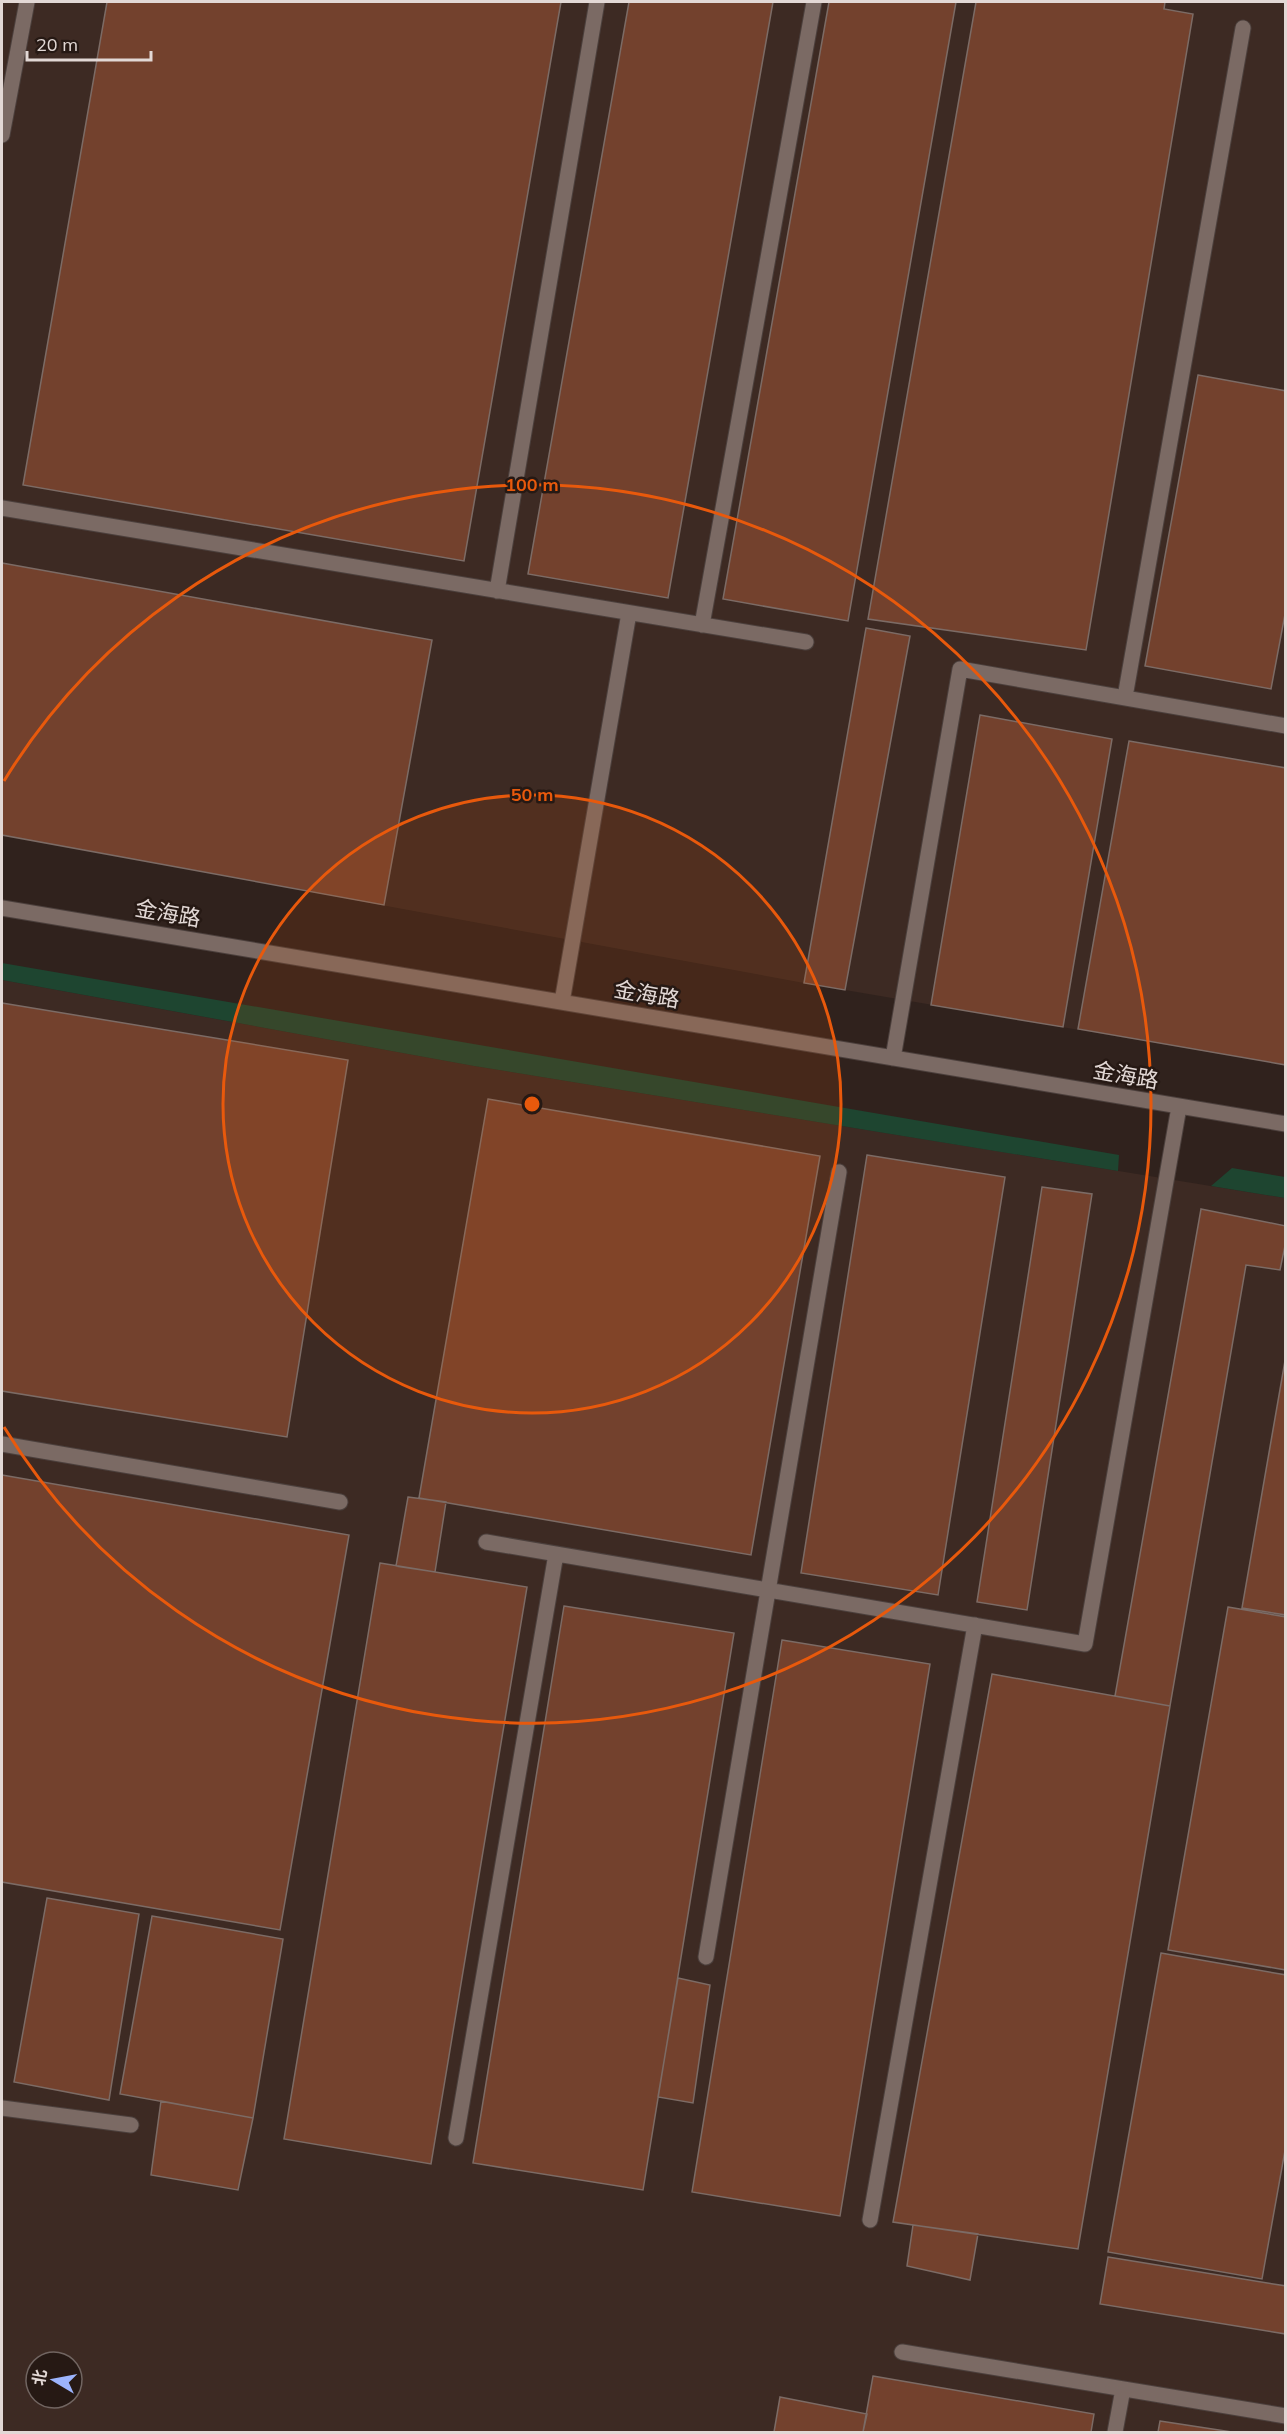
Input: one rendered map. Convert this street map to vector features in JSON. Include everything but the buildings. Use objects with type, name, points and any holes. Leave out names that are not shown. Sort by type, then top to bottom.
[{"type":"street","points":[[2,135],[27,2]]},
{"type":"street","points":[[497,591],[597,2]]},
{"type":"street","points":[[702,625],[814,2]]},
{"type":"street","points":[[1125,697],[1243,27]]},
{"type":"street","points":[[2,508],[806,642]]},
{"type":"street","points":[[562,1002],[629,613]]},
{"type":"street","points":[[893,1058],[960,669],[1286,726]]},
{"type":"street","name":"金海路","points":[[2,908],[1286,1124]]},
{"type":"street","points":[[486,1542],[1085,1644],[1179,1107]]},
{"type":"street","points":[[706,1957],[839,1172]]},
{"type":"street","points":[[2,1444],[340,1502]]},
{"type":"street","points":[[456,2138],[556,1554]]},
{"type":"street","points":[[870,2220],[975,1625]]},
{"type":"street","points":[[2,2108],[131,2125]]},
{"type":"street","points":[[902,2352],[1286,2416]]},
{"type":"street","points":[[1115,2433],[1123,2389]]},
{"type":"shaded area","points":[[2,2],[1285,2],[1285,1065],[804,983],[2,835]]},
{"type":"shaded area","points":[[2,980],[474,1066],[1285,1198],[1285,2432],[2,2432]]},
{"type":"green space","points":[[2,963],[1119,1155],[1118,1171],[474,1066],[2,980]]},
{"type":"green space","points":[[1232,1168],[1285,1177],[1285,1198],[1211,1186]]}]
